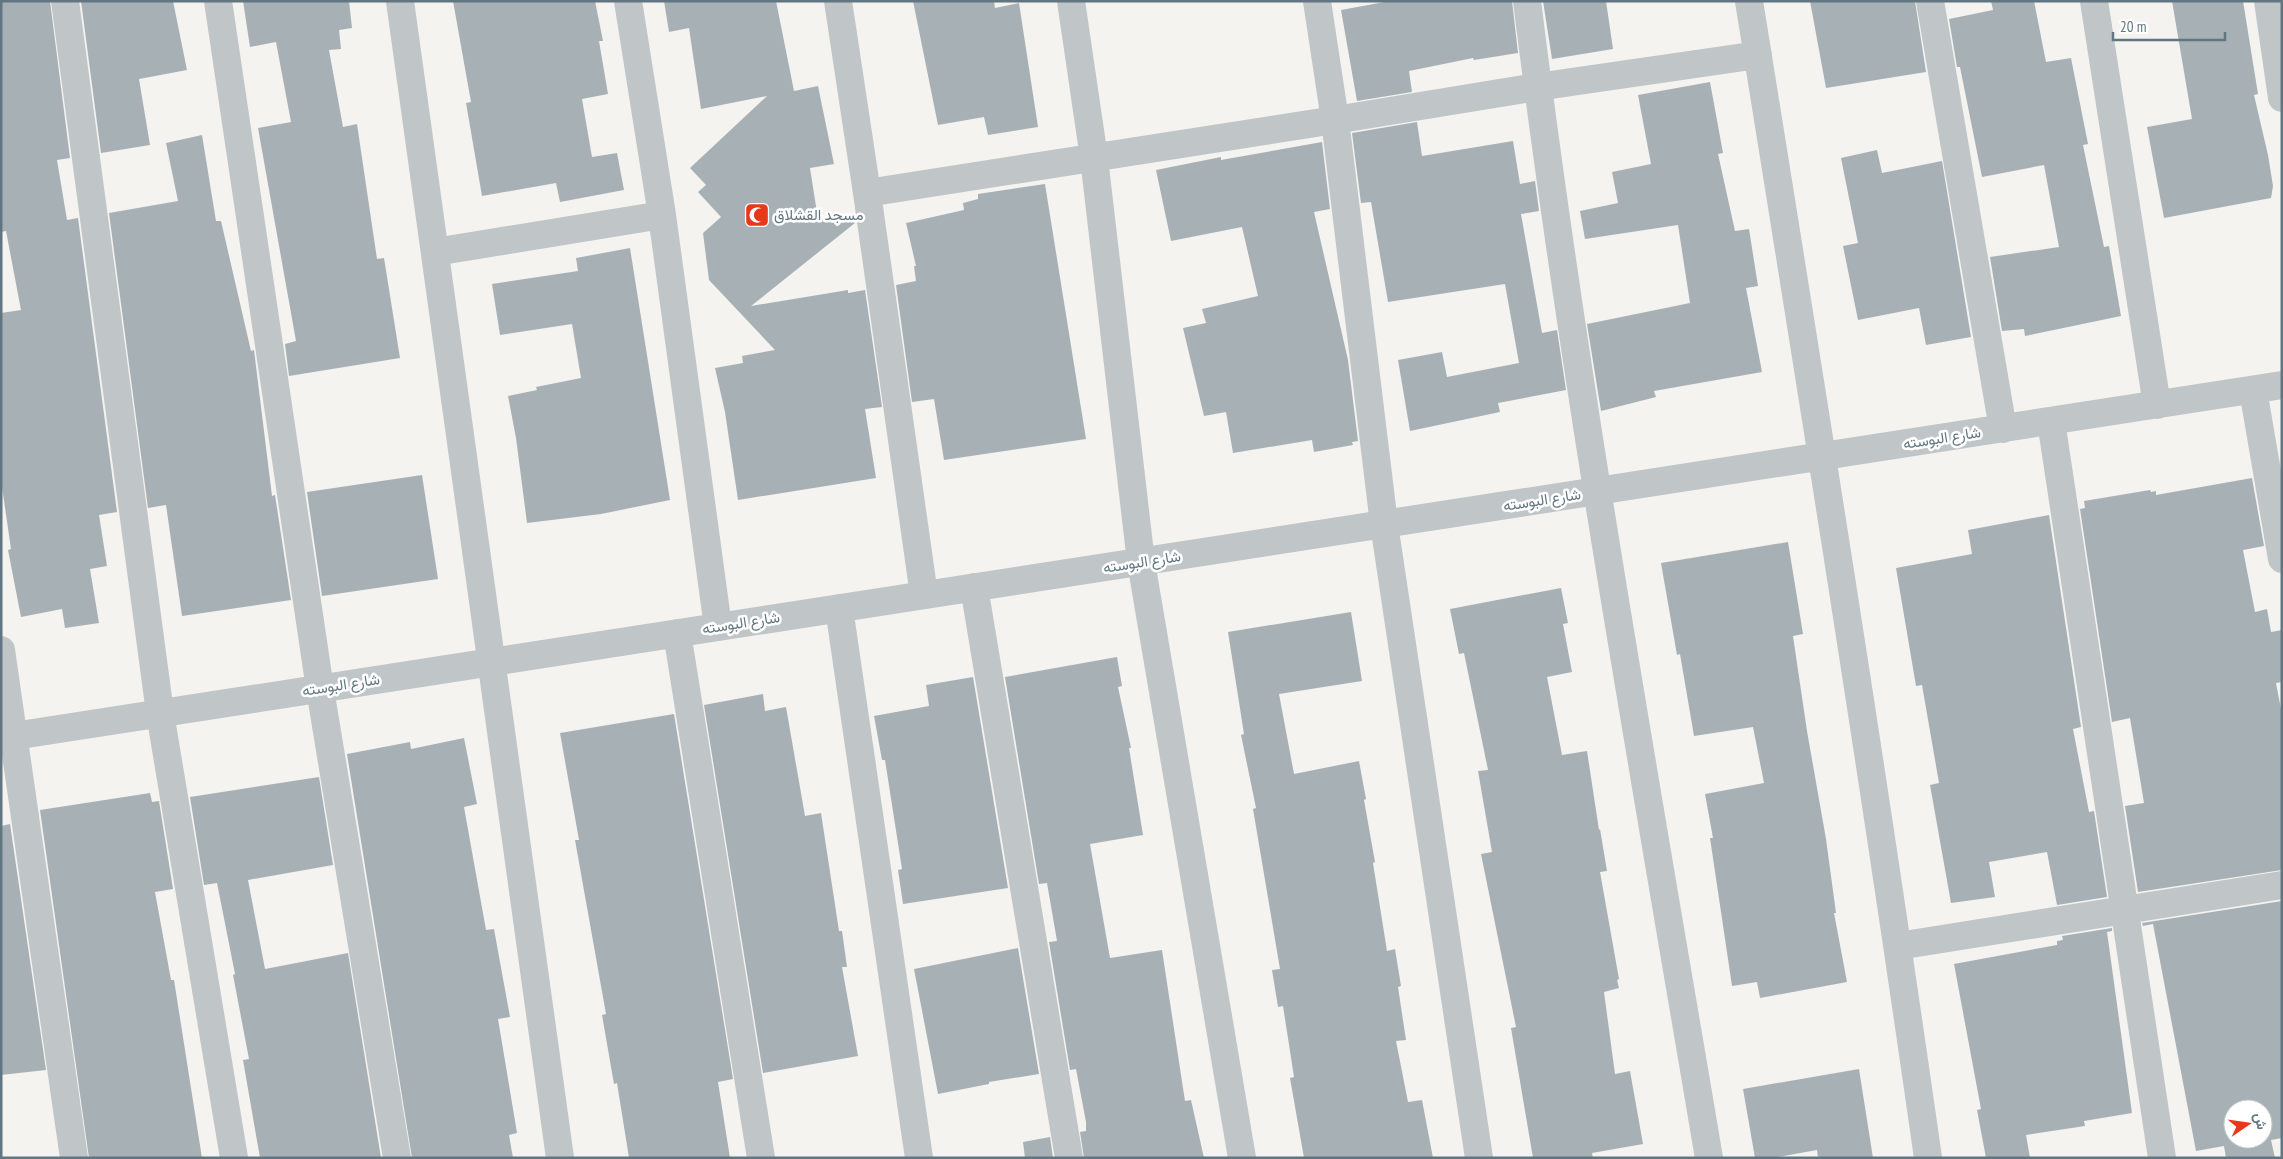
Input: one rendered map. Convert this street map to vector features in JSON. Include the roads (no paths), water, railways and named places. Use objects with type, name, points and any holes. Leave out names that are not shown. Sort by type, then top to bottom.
[{"type":"street","points":[[65,1],[160,713],[234,1158]]},
{"type":"street","points":[[218,1],[320,688],[397,1158]]},
{"type":"street","points":[[400,1],[560,1158]]},
{"type":"street","points":[[628,1],[662,215],[718,627]]},
{"type":"street","points":[[838,1],[868,193],[924,595]]},
{"type":"street","points":[[1071,1],[1094,158],[1141,562],[1242,1158]]},
{"type":"street","points":[[1317,1],[1335,120],[1384,524],[1479,1158]]},
{"type":"street","points":[[1527,1],[1597,491],[1709,1158]]},
{"type":"street","points":[[1749,1],[1898,946],[1928,1158]]},
{"type":"street","points":[[1930,1],[2003,428]]},
{"type":"street","points":[[2094,1],[2157,405]]},
{"type":"street","points":[[2268,1],[2282,98]]},
{"type":"street","points":[[868,193],[1538,87],[1758,56]]},
{"type":"street","points":[[434,252],[662,215]]},
{"type":"street","name":"شارع البوسته","points":[[8,737],[2282,385]]},
{"type":"street","points":[[2253,390],[2282,559]]},
{"type":"street","points":[[2051,421],[2162,1158]]},
{"type":"street","points":[[974,587],[1069,1158]]},
{"type":"street","points":[[840,608],[919,1158]]},
{"type":"street","points":[[677,633],[761,1158]]},
{"type":"street","points":[[1,650],[8,737],[74,1158]]},
{"type":"street","points":[[1898,946],[2282,884]]},
{"type":"place","name":"مسجد القشلاق","points":[[757,215]]}]
